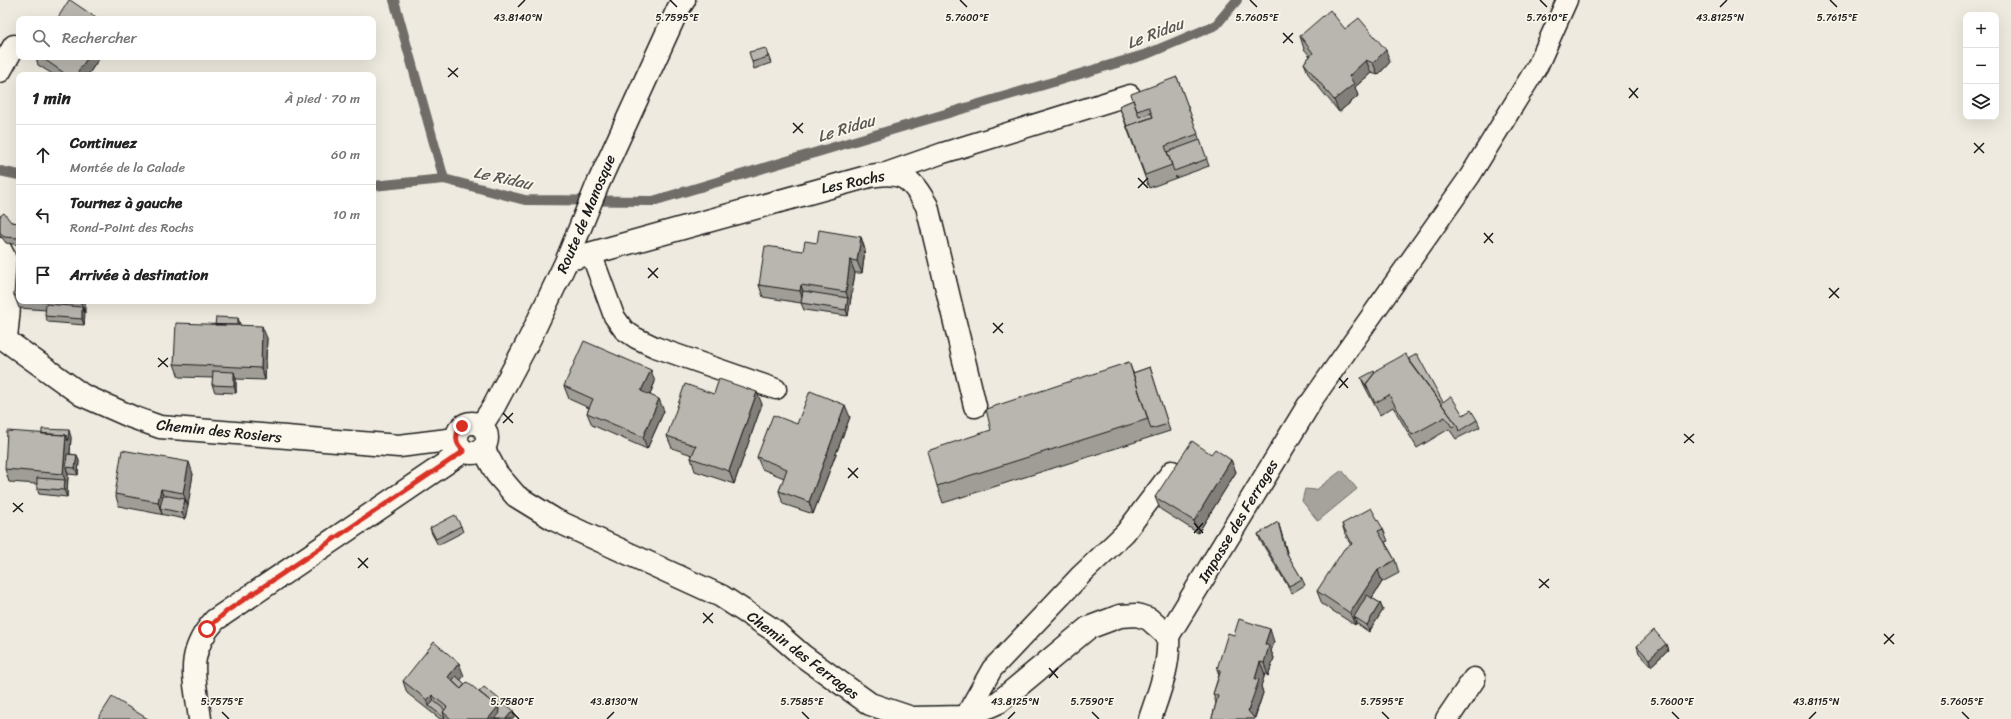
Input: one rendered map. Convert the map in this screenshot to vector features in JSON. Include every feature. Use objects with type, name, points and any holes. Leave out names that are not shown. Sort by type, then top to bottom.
[{"type":"street","name":"Route de Manosque","points":[[468,446],[459,429],[462,426],[472,423],[481,426],[494,406],[526,345],[567,260],[597,186],[678,9],[684,0]]},
{"type":"street","points":[[0,71],[14,46]]},
{"type":"street","name":"Les Rochs","points":[[567,260],[832,186],[886,173],[903,177],[911,181],[927,206],[975,406]]},
{"type":"street","name":"Chemin des Rosiers","points":[[0,249],[9,271],[10,296],[3,337],[82,395],[132,417],[160,427],[398,446],[468,446]]},
{"type":"street","name":"Impasse des Ferrages","points":[[1168,636],[1308,406]]},
{"type":"street","points":[[200,719],[194,658],[198,644],[215,620],[468,446]]},
{"type":"street","name":"Chemin des Ferrages","points":[[468,446],[497,474],[516,496],[555,520],[721,596],[772,629],[803,656],[870,704],[912,718],[965,717],[999,702],[1088,628],[1120,616],[1137,615],[1149,619],[1168,636]]},
{"type":"street","points":[[1150,719],[1166,671],[1169,651],[1168,636]]},
{"type":"street","points":[[1447,719],[1474,679]]},
{"type":"lane","points":[[1308,406],[1470,176],[1538,65],[1567,0]]},
{"type":"lane","points":[[886,173],[943,153],[1130,95]]},
{"type":"lane","points":[[591,253],[614,316],[624,330],[636,338],[655,347],[776,389]]},
{"type":"lane","points":[[965,717],[992,669],[1124,532],[1172,471]]},
{"type":"shaded area","points":[[1342,470],[1357,489],[1318,521],[1302,501],[1305,489],[1316,490]]},
{"type":"building","points":[[70,0],[94,16],[59,16]]},
{"type":"building","points":[[1330,10],[1345,29],[1359,18],[1386,50],[1373,63],[1366,60],[1349,76],[1354,84],[1334,100],[1304,63],[1313,53],[1300,36]]},
{"type":"building","points":[[766,48],[768,57],[752,62],[749,52]]},
{"type":"building","points":[[45,60],[86,60],[78,72],[63,72]]},
{"type":"building","points":[[1177,77],[1198,134],[1165,146],[1172,165],[1145,175],[1127,126],[1153,117],[1149,107],[1137,111],[1131,94]]},
{"type":"building","points":[[1133,100],[1139,117],[1151,113],[1153,117],[1127,126],[1119,106]]},
{"type":"building","points":[[1200,140],[1207,159],[1174,171],[1167,152]]},
{"type":"building","points":[[4,213],[11,222],[16,223],[16,238],[4,237],[0,232],[0,216]]},
{"type":"building","points":[[819,230],[861,237],[857,261],[850,260],[846,292],[801,285],[800,291],[759,285],[765,246],[803,251],[805,241],[817,243]]},
{"type":"building","points":[[16,264],[16,295],[14,295]]},
{"type":"building","points":[[803,291],[848,298],[846,310],[801,303]]},
{"type":"building","points":[[46,304],[82,307],[82,319],[45,316]]},
{"type":"building","points":[[216,317],[238,318],[238,325],[215,325]]},
{"type":"building","points":[[176,323],[262,326],[261,368],[174,364]]},
{"type":"building","points":[[584,341],[651,370],[641,391],[659,399],[643,437],[587,413],[593,399],[564,386]]},
{"type":"building","points":[[1405,354],[1457,425],[1452,427],[1445,417],[1412,435],[1389,395],[1375,403],[1366,384],[1378,369]]},
{"type":"building","points":[[1417,354],[1443,402],[1451,396],[1463,415],[1471,410],[1477,420],[1459,431],[1457,425],[1408,359]]},
{"type":"building","points":[[1129,362],[1148,419],[937,486],[927,451],[991,430],[986,409]]},
{"type":"building","points":[[1150,367],[1168,424],[1151,429],[1133,373]]},
{"type":"building","points":[[213,371],[234,372],[234,386],[212,385]]},
{"type":"building","points":[[1374,371],[1375,372],[1366,384],[1368,389],[1361,378]]},
{"type":"building","points":[[719,379],[757,392],[729,471],[691,458],[696,446],[667,436],[685,384],[714,394]]},
{"type":"building","points":[[810,391],[845,405],[809,502],[779,491],[787,469],[757,457],[773,415],[797,424]]},
{"type":"building","points":[[42,429],[69,430],[68,441],[66,435],[42,434]]},
{"type":"building","points":[[7,431],[66,435],[63,474],[5,469]]},
{"type":"building","points":[[1192,441],[1211,454],[1215,449],[1231,460],[1194,521],[1155,497]]},
{"type":"building","points":[[122,450],[189,462],[183,493],[161,489],[158,502],[115,494]]},
{"type":"building","points":[[67,454],[77,455],[75,468],[66,467]]},
{"type":"building","points":[[37,478],[65,480],[64,490],[37,488]]},
{"type":"building","points":[[163,495],[185,499],[182,513],[160,508]]},
{"type":"building","points":[[1371,508],[1383,529],[1378,531],[1395,560],[1378,570],[1350,613],[1317,591],[1344,549],[1352,544],[1342,524]]},
{"type":"building","points":[[455,515],[461,526],[436,539],[430,528]]},
{"type":"building","points":[[1278,522],[1286,552],[1302,579],[1289,586],[1258,534]]},
{"type":"building","points":[[1367,595],[1380,603],[1367,625],[1354,617]]},
{"type":"building","points":[[1239,619],[1270,629],[1265,644],[1269,646],[1264,663],[1260,662],[1255,679],[1259,680],[1248,711],[1255,719],[1213,719],[1218,696],[1213,694],[1221,670],[1217,669],[1228,633],[1234,635]]},
{"type":"building","points":[[1654,630],[1666,644],[1649,659],[1637,646]]},
{"type":"building","points":[[434,642],[459,663],[448,677],[461,689],[467,682],[498,707],[488,719],[451,719],[443,712],[447,707],[432,695],[427,700],[403,681]]},
{"type":"building","points":[[456,676],[465,684],[461,689],[452,681]]},
{"type":"building","points":[[484,687],[513,710],[506,719],[495,719],[500,713],[498,707],[479,692]]},
{"type":"building","points":[[112,697],[148,719],[98,719]]},
{"type":"building","points":[[434,701],[445,710],[443,712],[445,718],[429,706]]},
{"type":"waterway","points":[[394,0],[444,179]]},
{"type":"waterway","name":"Le Ridau","points":[[376,186],[444,179],[525,200],[653,201],[1147,54],[1216,25],[1237,0]]},
{"type":"waterway","name":"Le Ridau","points":[[0,171],[16,174]]},
{"type":"route","points":[[207,629],[215,620],[227,611],[464,451],[460,448],[456,439],[459,429],[462,426]]}]
